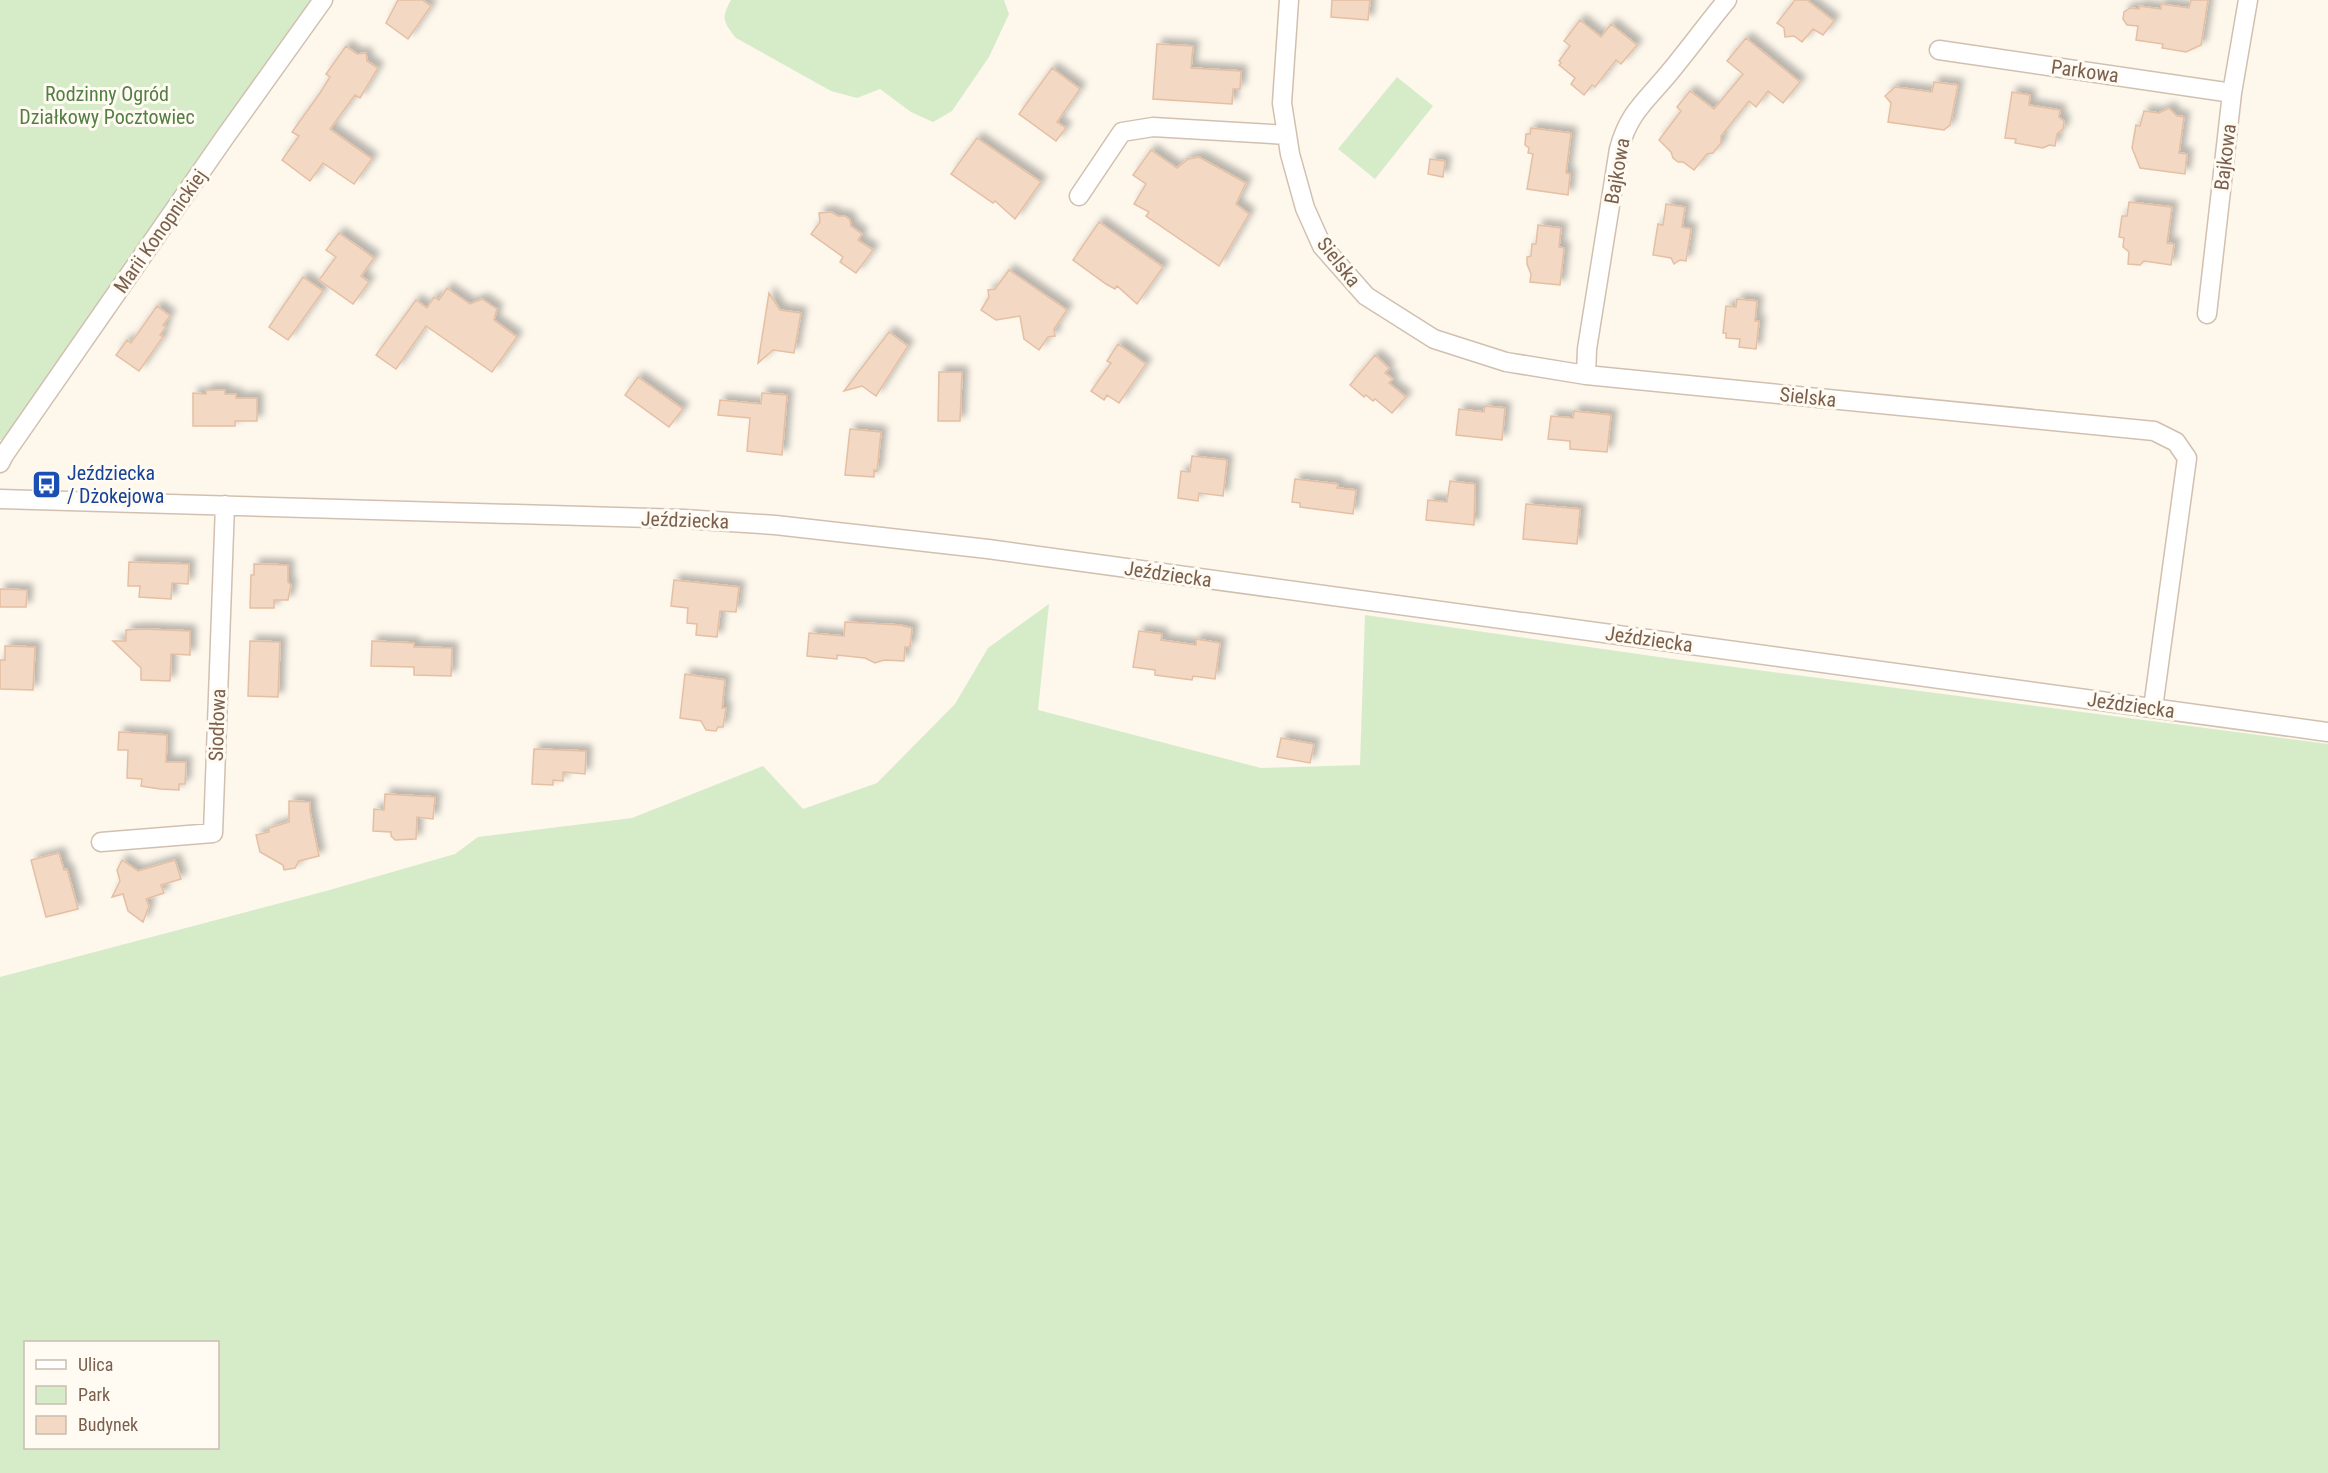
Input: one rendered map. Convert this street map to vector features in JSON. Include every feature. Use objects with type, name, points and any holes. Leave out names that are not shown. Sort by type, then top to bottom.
[{"type":"street","name":"Marii Konopnickiej","points":[[0,463],[225,137],[323,0]]},
{"type":"street","name":"Sielska","points":[[1289,0],[1282,103],[1290,154],[1305,208],[1322,246],[1366,296],[1434,339],[1506,362],[1586,375],[2154,430],[2176,442],[2187,458],[2153,708]]},
{"type":"street","name":"Bajkowa","points":[[1586,375],[1587,349],[1619,149],[1625,128],[1636,110],[1668,74],[1726,0]]},
{"type":"street","name":"Bajkowa","points":[[2207,314],[2232,93],[2248,0]]},
{"type":"street","name":"Parkowa","points":[[1939,50],[2232,93]]},
{"type":"street","points":[[1079,196],[1122,132],[1153,127],[1287,135]]},
{"type":"street","name":"Jeździecka","points":[[0,499],[481,515],[684,519],[776,525],[988,549],[2328,732]]},
{"type":"street","name":"Siodłowa","points":[[100,842],[213,833],[225,505]]},
{"type":"green space","name":"Rodzinny Ogród Działkowy Pocztowiec","points":[[0,0],[313,0],[5,440],[0,440]]},
{"type":"green space","points":[[731,0],[1004,0],[1009,14],[989,57],[952,111],[933,122],[911,112],[880,89],[857,98],[831,91],[736,38],[725,20]]},
{"type":"green space","points":[[1397,77],[1433,106],[1375,179],[1338,149]]},
{"type":"green space","points":[[1049,604],[1038,710],[1261,768],[1360,765],[1365,615],[1673,659],[2328,744],[2328,1473],[0,1473],[0,977],[326,891],[455,854],[478,837],[632,818],[763,766],[803,809],[877,783],[955,704],[988,648]]},
{"type":"building","points":[[398,0],[422,0],[431,6],[408,39],[386,23]]},
{"type":"building","points":[[1332,0],[1370,0],[1368,20],[1331,17]]},
{"type":"building","points":[[1795,0],[1807,0],[1834,21],[1823,35],[1813,29],[1802,42],[1794,36],[1785,37],[1784,28],[1777,23]]},
{"type":"building","points":[[2191,0],[2208,0],[2201,45],[2186,52],[2162,48],[2163,44],[2136,40],[2138,26],[2127,25],[2123,19],[2124,12],[2130,8],[2139,9],[2139,6],[2161,9],[2161,4],[2189,8]]},
{"type":"building","points":[[1580,20],[1601,37],[1611,24],[1637,45],[1621,64],[1616,60],[1595,87],[1592,85],[1584,95],[1571,84],[1575,78],[1559,65],[1561,63],[1559,61],[1570,46],[1564,41]]},
{"type":"building","points":[[1746,38],[1800,82],[1783,103],[1768,91],[1756,107],[1749,101],[1721,136],[1721,143],[1713,153],[1707,154],[1694,170],[1673,158],[1671,152],[1659,140],[1681,111],[1677,107],[1690,91],[1714,109],[1743,74],[1727,61]]},
{"type":"building","points":[[1157,44],[1193,46],[1191,68],[1241,71],[1240,89],[1233,89],[1232,104],[1153,99]]},
{"type":"building","points":[[346,46],[357,54],[366,53],[367,61],[378,68],[360,98],[355,95],[330,129],[372,159],[354,184],[323,163],[310,181],[282,160],[299,136],[292,132],[320,93],[330,77],[326,74]]},
{"type":"building","points":[[1052,68],[1080,89],[1057,122],[1066,128],[1056,141],[1019,114]]},
{"type":"building","points":[[1934,82],[1958,85],[1950,125],[1944,130],[1888,122],[1891,103],[1885,96],[1895,87],[1932,92]]},
{"type":"building","points":[[2012,92],[2030,95],[2029,105],[2060,110],[2059,117],[2064,121],[2063,129],[2057,134],[2055,146],[2049,145],[2043,148],[2015,143],[2016,139],[2005,138]]},
{"type":"building","points":[[2169,108],[2177,116],[2184,117],[2179,153],[2187,154],[2185,174],[2140,168],[2132,148],[2136,125],[2140,126],[2144,111],[2159,113]]},
{"type":"building","points":[[1531,128],[1571,133],[1566,173],[1570,174],[1568,195],[1527,189],[1533,154],[1528,153],[1529,148],[1525,145],[1526,134],[1530,134]]},
{"type":"building","points":[[977,138],[1041,182],[1015,219],[995,201],[993,203],[951,174]]},
{"type":"building","points":[[1151,150],[1177,168],[1188,159],[1199,157],[1246,183],[1236,204],[1249,214],[1219,266],[1146,216],[1149,212],[1134,204],[1146,184],[1133,175]]},
{"type":"building","points":[[1430,159],[1445,161],[1443,177],[1428,174]]},
{"type":"building","points":[[2129,202],[2172,207],[2167,243],[2174,244],[2171,265],[2144,261],[2140,265],[2128,264],[2129,252],[2123,247],[2124,238],[2119,237],[2122,216],[2127,216]]},
{"type":"building","points":[[1666,204],[1685,207],[1682,227],[1691,229],[1686,261],[1680,260],[1674,264],[1671,258],[1653,255],[1658,224],[1663,225]]},
{"type":"building","points":[[831,212],[850,220],[851,226],[862,234],[858,240],[873,250],[856,273],[840,262],[843,257],[811,234],[820,222],[819,213]]},
{"type":"building","points":[[1099,222],[1163,267],[1137,304],[1117,286],[1115,289],[1106,284],[1073,260]]},
{"type":"building","points":[[1538,225],[1561,228],[1559,247],[1564,248],[1560,285],[1530,282],[1531,274],[1527,257],[1531,256],[1532,244],[1536,244]]},
{"type":"building","points":[[339,233],[374,258],[361,276],[369,282],[353,304],[319,280],[336,257],[326,250]]},
{"type":"building","points":[[1009,270],[1067,310],[1054,329],[1055,336],[1048,337],[1039,350],[1024,339],[1020,316],[996,320],[981,310],[989,297],[988,290],[995,289]]},
{"type":"building","points":[[303,277],[323,291],[288,340],[269,327]]},
{"type":"building","points":[[447,288],[470,304],[482,299],[497,309],[494,320],[517,337],[492,372],[426,326],[396,369],[376,355],[416,300],[427,308],[434,297],[439,300]]},
{"type":"building","points":[[769,293],[780,310],[801,313],[794,353],[773,350],[758,363]]},
{"type":"building","points":[[1737,299],[1757,301],[1755,321],[1759,321],[1756,349],[1739,347],[1740,339],[1726,338],[1726,333],[1723,333],[1726,306],[1736,307]]},
{"type":"building","points":[[157,306],[170,316],[163,325],[166,327],[160,335],[163,337],[139,371],[116,355],[127,340],[131,343]]},
{"type":"building","points":[[889,332],[908,346],[876,396],[862,386],[844,391]]},
{"type":"building","points":[[1118,344],[1146,364],[1119,403],[1107,395],[1104,400],[1091,391],[1111,363],[1107,361]]},
{"type":"building","points":[[1375,355],[1389,368],[1385,373],[1393,379],[1389,383],[1406,397],[1392,413],[1375,399],[1373,401],[1366,395],[1364,397],[1350,385]]},
{"type":"building","points":[[939,372],[962,372],[960,421],[938,421]]},
{"type":"building","points":[[638,377],[683,409],[669,427],[625,395]]},
{"type":"building","points":[[206,390],[225,390],[225,394],[236,394],[236,398],[257,398],[257,421],[235,421],[235,426],[193,426],[193,393],[206,394]]},
{"type":"building","points":[[762,393],[787,395],[782,455],[747,451],[750,418],[718,415],[720,400],[761,404]]},
{"type":"building","points":[[1485,406],[1505,408],[1502,440],[1456,435],[1459,409],[1484,412]]},
{"type":"building","points":[[1574,411],[1611,415],[1607,452],[1570,449],[1570,441],[1548,439],[1551,416],[1573,418]]},
{"type":"building","points":[[850,429],[881,432],[877,471],[874,470],[874,477],[845,475]]},
{"type":"building","points":[[1192,456],[1227,460],[1223,496],[1199,493],[1198,501],[1178,498],[1181,471],[1190,472]]},
{"type":"building","points":[[1295,479],[1338,484],[1337,488],[1356,490],[1353,514],[1300,507],[1300,503],[1292,502]]},
{"type":"building","points":[[1450,481],[1475,484],[1474,525],[1426,520],[1428,500],[1447,502]]},
{"type":"building","points":[[1526,504],[1580,509],[1577,544],[1523,539]]},
{"type":"building","points":[[129,562],[189,564],[188,584],[172,583],[171,599],[139,597],[140,586],[128,586]]},
{"type":"building","points":[[254,564],[288,565],[288,582],[291,585],[288,600],[274,600],[274,608],[250,608],[251,575],[254,575]]},
{"type":"building","points":[[674,580],[739,587],[736,612],[720,611],[717,637],[696,635],[697,624],[687,623],[688,608],[671,606]]},
{"type":"building","points":[[0,589],[27,590],[26,607],[0,607]]},
{"type":"building","points":[[845,622],[900,625],[912,628],[910,647],[905,647],[904,661],[884,660],[875,663],[865,658],[837,655],[837,659],[807,656],[809,633],[844,636]]},
{"type":"building","points":[[126,630],[190,631],[190,655],[171,654],[170,681],[141,680],[141,668],[113,641],[126,641]]},
{"type":"building","points":[[1139,631],[1162,634],[1161,640],[1196,645],[1196,639],[1220,643],[1215,679],[1193,676],[1192,680],[1155,675],[1155,670],[1133,667]]},
{"type":"building","points":[[250,641],[280,642],[278,697],[248,696]]},
{"type":"building","points":[[372,641],[414,643],[414,647],[452,648],[451,676],[414,675],[414,667],[371,666]]},
{"type":"building","points":[[5,646],[35,647],[33,690],[0,689],[0,660],[5,660]]},
{"type":"building","points":[[685,674],[725,680],[722,708],[726,708],[723,727],[718,727],[716,731],[706,730],[701,721],[680,718]]},
{"type":"building","points":[[119,732],[167,735],[166,762],[186,762],[185,784],[179,784],[179,790],[160,789],[141,786],[142,779],[127,778],[128,750],[118,750]]},
{"type":"building","points":[[1281,738],[1314,744],[1310,763],[1277,757]]},
{"type":"building","points":[[534,749],[586,751],[585,774],[563,772],[563,781],[553,780],[553,785],[532,784]]},
{"type":"building","points":[[385,794],[435,797],[433,819],[417,817],[416,839],[395,840],[391,832],[373,831],[374,809],[384,810]]},
{"type":"building","points":[[289,801],[310,802],[319,856],[299,861],[295,868],[284,870],[283,865],[260,852],[256,835],[269,832],[269,828],[289,822]]},
{"type":"building","points":[[59,853],[64,870],[67,869],[78,909],[46,917],[31,860]]},
{"type":"building","points":[[122,860],[138,871],[175,860],[181,879],[161,885],[164,893],[146,899],[149,906],[143,922],[128,911],[123,894],[112,897],[120,881],[117,870]]},
{"type":"place","name":"Jeździecka / Dżokejowa","points":[[46,485]]}]
